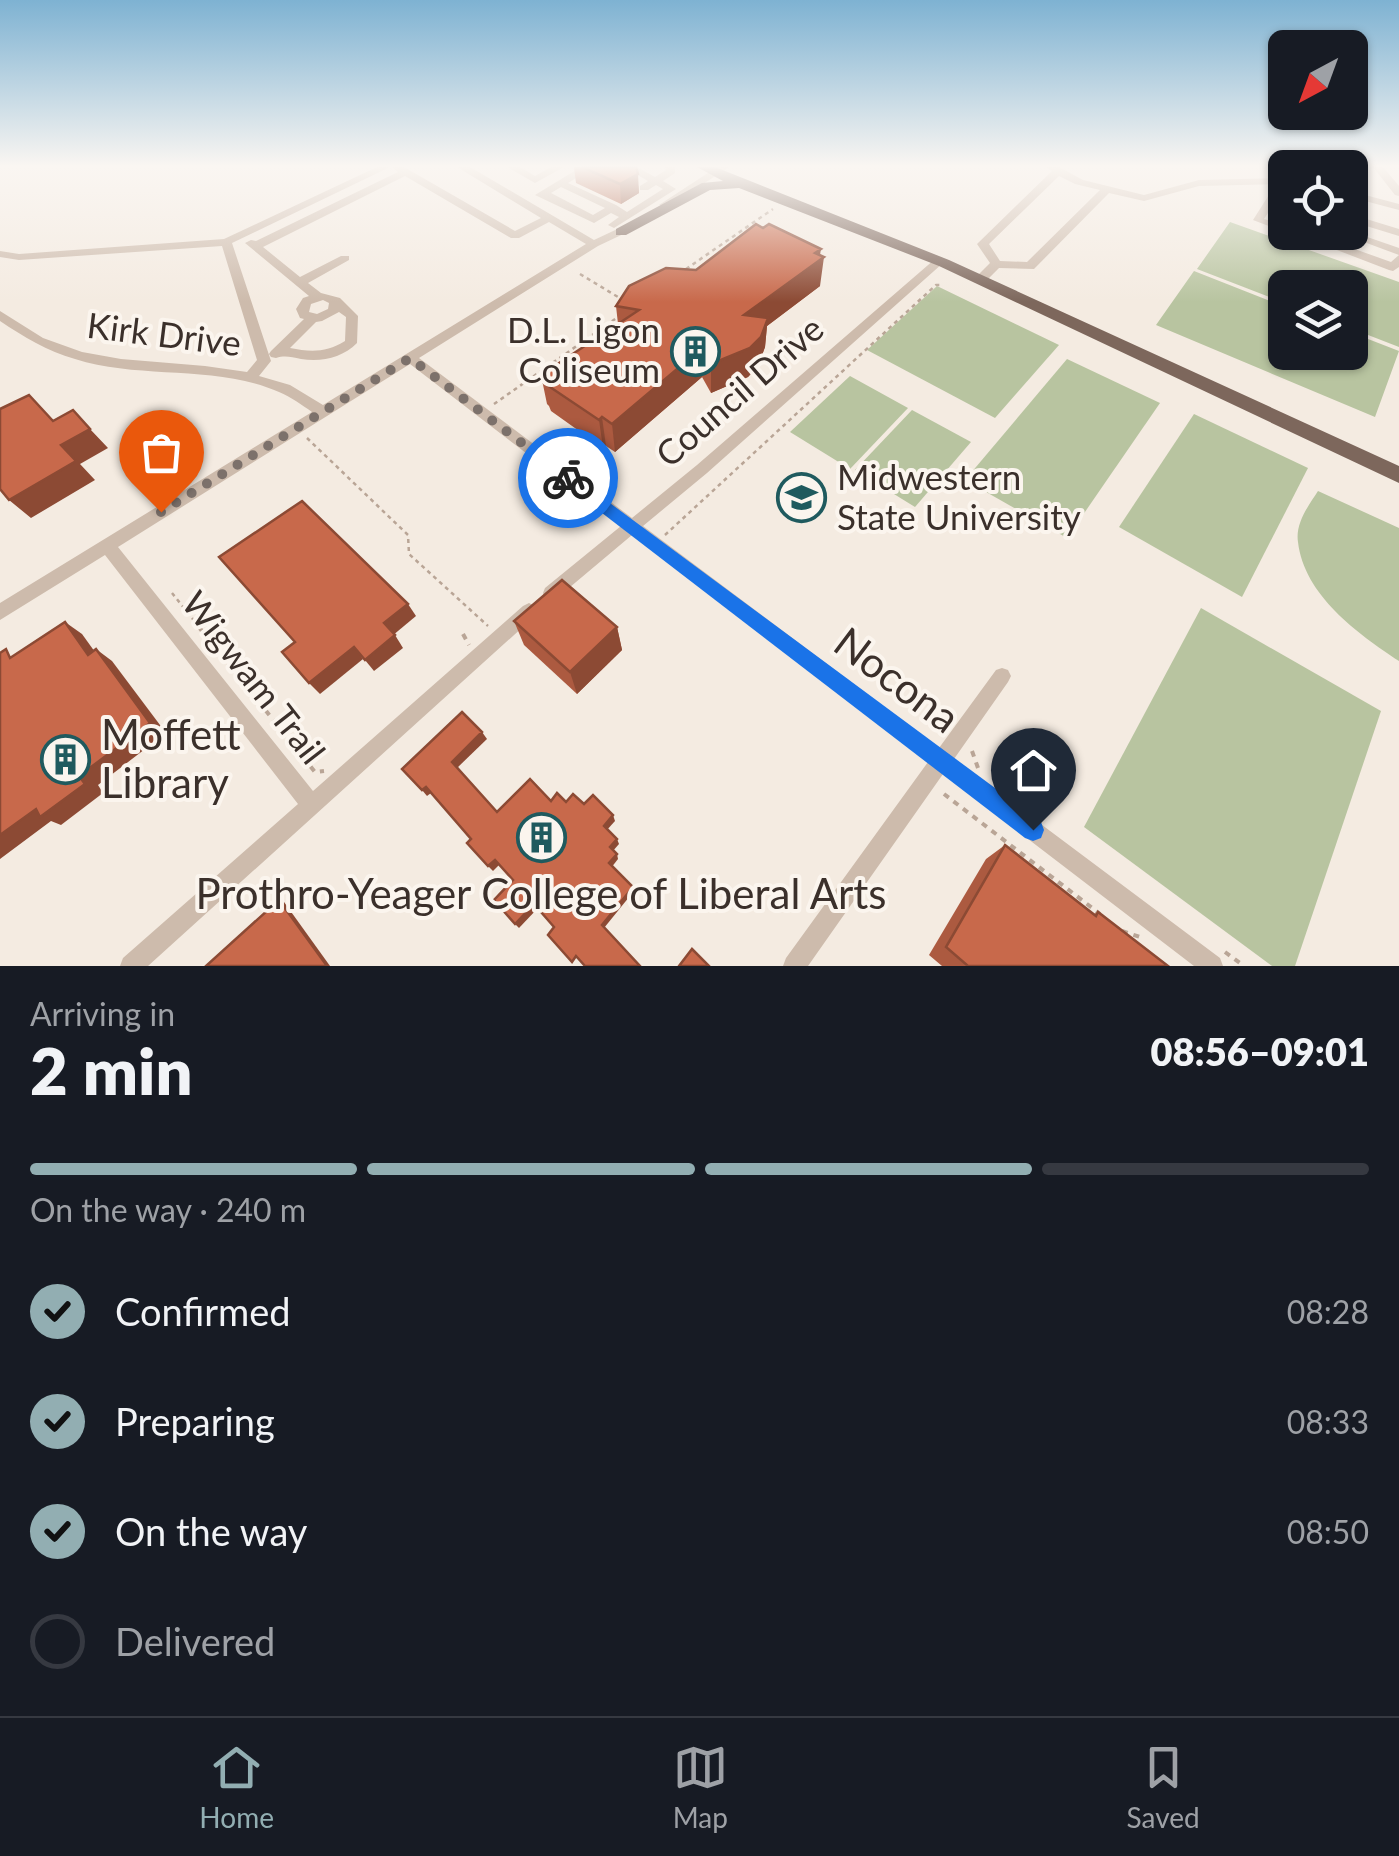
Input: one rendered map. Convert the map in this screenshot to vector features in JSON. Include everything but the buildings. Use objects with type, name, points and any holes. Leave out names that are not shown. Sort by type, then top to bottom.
[{"type":"main road","points":[[621,232],[658,212]]},
{"type":"main road","points":[[805,212],[840,221],[980,280],[1399,475]]},
{"type":"main road","points":[[832,212],[840,221]]},
{"type":"street","points":[[0,254],[19,256],[226,242],[289,212]]},
{"type":"street","points":[[255,246],[321,212]]},
{"type":"street","points":[[474,212],[515,236],[548,218]]},
{"type":"street","points":[[538,212],[594,244]]},
{"type":"street","points":[[580,212],[594,220],[606,212]]},
{"type":"street","points":[[620,212],[627,216]]},
{"type":"street","points":[[594,244],[601,233],[633,212]]},
{"type":"street","points":[[0,612],[650,212]]},
{"type":"street","points":[[996,264],[983,244],[1013,212]]},
{"type":"street","points":[[980,280],[996,264],[1030,266],[1084,212]]},
{"type":"street","points":[[1368,222],[1399,232]]},
{"type":"street","points":[[241,235],[318,297]]},
{"type":"street","points":[[226,242],[264,361]]},
{"type":"street","points":[[1346,250],[1394,267],[1399,257],[1368,243]]},
{"type":"street","points":[[0,262],[19,256]]},
{"type":"street","points":[[300,282],[345,258]]},
{"type":"street","name":"Council Drive","points":[[130,966],[310,802],[939,262]]},
{"type":"street","points":[[283,351],[328,356],[351,342],[352,316],[330,297],[318,297],[302,309],[304,315],[312,318],[328,314],[336,304]]},
{"type":"street","name":"Kirk Drive","points":[[0,315],[24,336],[97,362],[251,376],[278,384],[322,411]]},
{"type":"street","points":[[251,376],[264,361],[283,351],[312,318]]},
{"type":"street","name":"Nocona","points":[[410,358],[1212,966]]},
{"type":"street","name":"Wigwam Trail","points":[[107,546],[310,802]]},
{"type":"street","points":[[794,966],[928,774],[944,762],[1002,676]]},
{"type":"path","points":[[682,272],[768,212]]},
{"type":"path","points":[[580,274],[633,306]]},
{"type":"path","points":[[664,536],[936,285],[942,285]]},
{"type":"path","points":[[492,405],[625,312]]},
{"type":"path","points":[[306,437],[408,535],[409,554],[490,628]]},
{"type":"path","points":[[172,593],[315,772],[330,767]]},
{"type":"path","points":[[464,634],[469,644],[464,651]]},
{"type":"path","points":[[944,794],[1106,919]]},
{"type":"path","points":[[1122,931],[1146,939]]},
{"type":"green space","points":[[1230,222],[1268,235],[1268,250],[1309,250],[1365,270],[1268,270],[1268,296],[1197,269]]},
{"type":"green space","points":[[1194,271],[1268,300],[1268,370],[1368,370],[1368,339],[1399,351],[1375,417],[1156,325]]},
{"type":"green space","points":[[1368,271],[1399,282],[1399,347],[1368,335]]},
{"type":"green space","points":[[937,286],[1059,345],[995,418],[867,350]]},
{"type":"green space","points":[[1067,359],[1160,403],[1067,538],[965,480]]},
{"type":"green space","points":[[850,376],[908,408],[850,469],[790,432]]},
{"type":"green space","points":[[912,410],[971,442],[915,507],[855,470]]},
{"type":"green space","points":[[1194,414],[1308,468],[1242,597],[1119,527]]},
{"type":"green space","points":[[1318,491],[1399,528],[1399,661],[1335,611],[1302,561],[1299,528]]},
{"type":"green space","points":[[1201,608],[1381,711],[1295,966],[1272,966],[1084,827]]},
{"type":"way so far","points":[[161,512],[410,358],[568,478]]},
{"type":"place","name":"D.L. Ligon Coliseum","points":[[695,351]]},
{"type":"place","name":"Midwestern State University","points":[[802,498]]},
{"type":"place","name":"Moffett Library","points":[[66,759]]},
{"type":"place","name":"Prothro-Yeager College of Liberal Arts","points":[[541,838]]},
{"type":"route","points":[[568,478],[1033,830]]}]
